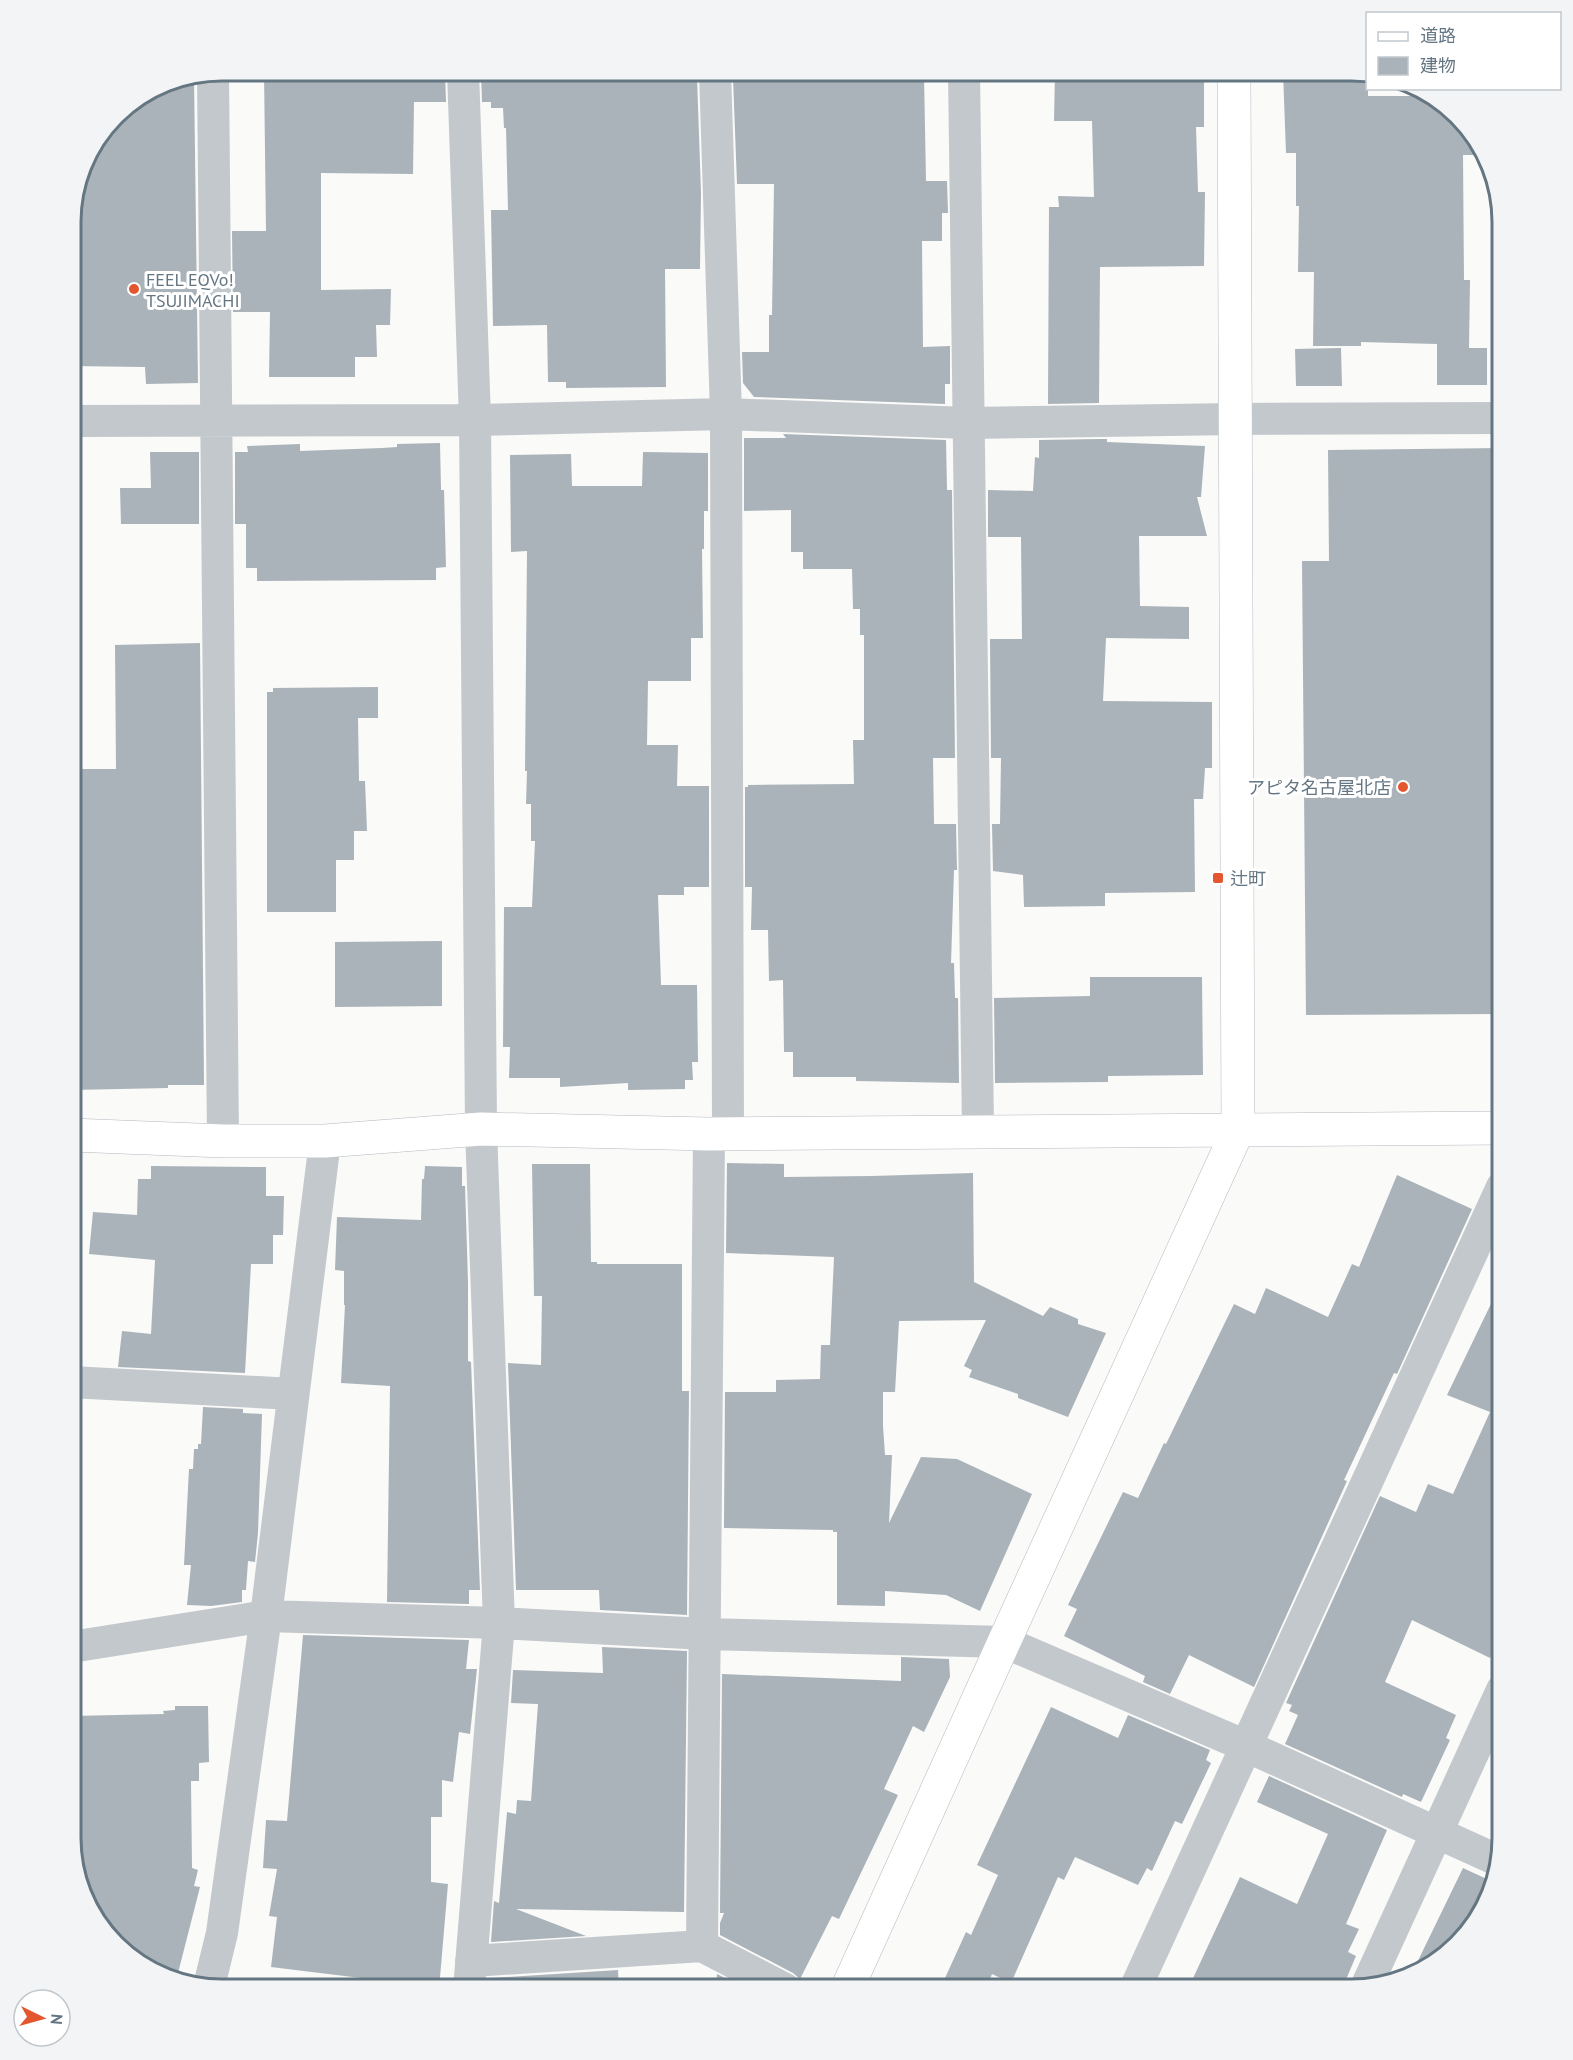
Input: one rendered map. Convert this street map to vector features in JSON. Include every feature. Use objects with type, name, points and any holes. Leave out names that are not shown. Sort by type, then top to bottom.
[{"type":"street","points":[[213,81],[223,1141]]},
{"type":"street","points":[[463,81],[475,420],[481,1129],[499,1623],[470,1975],[702,1946],[766,1979]]},
{"type":"street","points":[[702,1946],[705,1634],[719,1133],[726,414],[715,81]]},
{"type":"street","points":[[964,81],[978,1131]]},
{"type":"street","points":[[852,1979],[1238,1130],[1234,81]]},
{"type":"street","points":[[81,421],[475,420],[726,414],[968,423],[1492,418]]},
{"type":"street","points":[[81,1135],[223,1141],[325,1141],[481,1129],[719,1133],[1492,1128]]},
{"type":"street","points":[[211,1978],[222,1933],[266,1616],[325,1141]]},
{"type":"street","points":[[1140,1979],[1492,1211]]},
{"type":"street","points":[[81,1383],[293,1394]]},
{"type":"street","points":[[81,1645],[266,1616],[499,1623],[705,1634],[1004,1642],[1246,1746],[1491,1857]]},
{"type":"street","points":[[1371,1977],[1492,1714]]},
{"type":"building","points":[[264,81],[445,81],[446,102],[414,102],[413,174],[321,173],[321,290],[391,289],[390,325],[376,325],[377,357],[355,357],[355,377],[269,377],[270,312],[233,312],[232,231],[266,231]]},
{"type":"building","points":[[481,81],[697,81],[701,193],[700,269],[665,269],[666,387],[566,388],[566,382],[548,382],[547,325],[493,326],[491,210],[508,210],[506,128],[504,128],[503,108],[491,108],[491,102],[482,102]]},
{"type":"building","points":[[733,81],[924,81],[926,181],[947,181],[948,213],[942,213],[942,241],[922,241],[923,347],[950,346],[950,384],[945,384],[945,404],[754,397],[743,383],[742,352],[769,352],[769,315],[772,315],[774,184],[737,184]]},
{"type":"building","points":[[1055,81],[1204,81],[1204,127],[1196,127],[1198,192],[1205,192],[1204,266],[1100,267],[1099,403],[1048,404],[1049,207],[1059,207],[1058,196],[1094,197],[1092,121],[1054,121]]},
{"type":"building","points":[[1283,81],[1366,82],[1368,96],[1413,96],[1437,110],[1457,129],[1474,155],[1463,155],[1464,280],[1470,280],[1469,348],[1487,348],[1487,385],[1437,385],[1437,344],[1361,342],[1361,346],[1313,346],[1314,272],[1298,272],[1299,206],[1296,206],[1296,153],[1286,153]]},
{"type":"building","name":"FEEL EQVo! TSUJIMACHI","points":[[194,84],[198,383],[146,384],[145,367],[81,366],[81,213],[84,195],[92,168],[100,152],[122,122],[152,100],[168,92]]},
{"type":"building","points":[[1341,348],[1342,386],[1296,386],[1295,349]]},
{"type":"building","points":[[783,434],[946,440],[947,490],[952,490],[955,758],[933,758],[934,824],[956,824],[957,870],[954,870],[951,963],[954,963],[955,998],[958,998],[959,1083],[856,1081],[856,1077],[793,1077],[793,1052],[784,1052],[783,980],[769,981],[768,930],[751,930],[752,887],[745,887],[745,787],[748,785],[854,784],[853,740],[864,740],[864,635],[860,635],[860,609],[853,609],[852,569],[803,569],[803,552],[791,552],[791,510],[744,511],[744,438],[786,438]]},
{"type":"building","points":[[1107,439],[1107,442],[1205,446],[1201,497],[1197,497],[1207,536],[1139,536],[1140,606],[1189,607],[1189,639],[1106,638],[1103,701],[1212,702],[1212,768],[1205,768],[1203,799],[1194,799],[1195,892],[1105,893],[1105,906],[1024,907],[1023,875],[993,871],[992,824],[1000,824],[1001,758],[991,758],[990,639],[1022,639],[1021,537],[988,537],[988,490],[1033,491],[1035,457],[1039,458],[1039,440]]},
{"type":"building","points":[[440,443],[446,567],[436,568],[436,580],[257,581],[257,568],[246,568],[246,524],[235,524],[235,452],[248,452],[247,446],[300,444],[300,451]]},
{"type":"building","name":"アピタ名古屋北店","points":[[1492,448],[1492,1014],[1306,1015],[1302,561],[1329,561],[1328,450]]},
{"type":"building","points":[[150,452],[199,452],[199,524],[121,524],[120,488],[151,488]]},
{"type":"building","points":[[643,452],[708,453],[708,511],[704,511],[704,549],[702,549],[703,638],[691,638],[691,681],[648,681],[647,745],[678,745],[677,786],[709,786],[709,887],[684,887],[684,895],[658,895],[661,985],[697,985],[698,1062],[692,1062],[693,1080],[685,1080],[685,1089],[628,1090],[628,1083],[560,1087],[560,1078],[509,1078],[510,1047],[503,1047],[504,907],[532,907],[535,841],[531,841],[531,804],[526,804],[527,771],[525,771],[527,551],[511,552],[510,455],[571,454],[572,486],[642,486]]},
{"type":"building","points":[[200,643],[204,1085],[81,1090],[81,769],[116,769],[115,645]]},
{"type":"building","points":[[378,687],[378,718],[358,718],[359,781],[365,781],[367,831],[354,831],[354,860],[336,860],[336,912],[267,912],[267,692],[273,692],[273,688]]},
{"type":"building","points":[[442,941],[442,1006],[335,1007],[335,942]]},
{"type":"building","points":[[1090,977],[1202,977],[1203,1075],[1108,1076],[1108,1082],[995,1083],[994,998],[1090,996]]},
{"type":"building","points":[[727,1163],[784,1164],[784,1177],[973,1173],[974,1282],[1043,1316],[1050,1307],[1078,1319],[1078,1324],[1106,1333],[1068,1417],[1018,1398],[1018,1394],[969,1377],[972,1370],[964,1366],[986,1320],[899,1321],[895,1392],[883,1392],[885,1455],[892,1455],[889,1523],[921,1457],[957,1459],[1032,1494],[980,1611],[946,1595],[885,1591],[885,1606],[837,1605],[837,1532],[833,1530],[724,1528],[725,1392],[776,1392],[776,1380],[820,1379],[821,1345],[830,1345],[834,1257],[726,1253]]},
{"type":"building","points":[[532,1164],[590,1164],[591,1262],[597,1262],[597,1264],[682,1264],[682,1391],[689,1391],[687,1615],[600,1610],[599,1590],[516,1590],[508,1363],[541,1365],[542,1296],[534,1296]]},
{"type":"building","points":[[151,1166],[266,1167],[266,1196],[284,1196],[283,1235],[273,1235],[273,1264],[251,1264],[245,1373],[118,1367],[122,1331],[151,1334],[155,1260],[89,1254],[93,1212],[137,1215],[138,1179],[151,1179]]},
{"type":"building","points":[[425,1166],[462,1167],[462,1186],[465,1186],[468,1361],[471,1362],[480,1590],[469,1590],[469,1604],[387,1602],[390,1386],[341,1383],[345,1305],[344,1271],[335,1270],[337,1217],[421,1220],[422,1179],[424,1179]]},
{"type":"building","points":[[1397,1175],[1472,1209],[1397,1374],[1394,1373],[1344,1480],[1347,1481],[1254,1687],[1189,1655],[1170,1694],[1143,1682],[1145,1676],[1064,1636],[1077,1609],[1068,1605],[1123,1492],[1138,1498],[1234,1304],[1255,1314],[1266,1288],[1328,1317],[1352,1264],[1359,1267]]},
{"type":"building","points":[[1492,1302],[1492,1654],[1490,1658],[1412,1620],[1385,1682],[1456,1715],[1446,1738],[1450,1740],[1421,1802],[1403,1794],[1402,1797],[1285,1744],[1298,1715],[1289,1711],[1292,1705],[1286,1703],[1380,1496],[1416,1512],[1428,1484],[1453,1494],[1490,1412],[1447,1395]]},
{"type":"building","points":[[203,1407],[243,1409],[243,1413],[262,1414],[255,1562],[248,1561],[246,1590],[242,1590],[242,1602],[211,1606],[187,1605],[191,1565],[184,1565],[189,1469],[193,1469],[194,1449],[198,1449],[198,1444],[201,1444]]},
{"type":"building","points":[[303,1635],[469,1640],[466,1669],[477,1669],[470,1734],[459,1732],[453,1782],[442,1780],[442,1817],[431,1817],[431,1882],[448,1884],[440,1979],[369,1979],[271,1967],[277,1917],[269,1916],[277,1869],[263,1868],[266,1820],[287,1821]]},
{"type":"building","points":[[602,1647],[687,1651],[684,1912],[516,1909],[586,1936],[491,1942],[494,1901],[499,1903],[507,1812],[516,1814],[517,1800],[531,1801],[538,1704],[511,1703],[513,1670],[603,1673]]},
{"type":"building","points":[[901,1657],[949,1659],[950,1677],[924,1732],[913,1726],[884,1789],[898,1795],[839,1919],[832,1916],[800,1979],[793,1973],[720,1935],[720,1923],[724,1913],[720,1913],[722,1674],[901,1681]]},
{"type":"building","points":[[175,1706],[208,1706],[209,1762],[199,1763],[199,1781],[191,1781],[192,1868],[198,1870],[194,1886],[200,1887],[178,1972],[144,1955],[129,1944],[105,1916],[88,1883],[81,1838],[81,1716],[164,1714],[163,1711],[175,1710]]},
{"type":"building","points":[[1051,1707],[1118,1738],[1128,1715],[1210,1750],[1206,1760],[1211,1763],[1182,1824],[1175,1821],[1152,1871],[1147,1868],[1138,1885],[1075,1857],[1064,1880],[1058,1877],[1013,1979],[1003,1979],[992,1974],[990,1979],[945,1979],[966,1932],[971,1935],[998,1875],[977,1865]]},
{"type":"building","points":[[1269,1776],[1387,1830],[1346,1924],[1359,1929],[1348,1952],[1356,1956],[1346,1979],[1193,1979],[1240,1877],[1297,1904],[1328,1834],[1257,1802]]},
{"type":"building","points":[[1463,1868],[1486,1878],[1477,1900],[1457,1931],[1444,1944],[1418,1961]]},
{"type":"building","points":[[618,1970],[618,1979],[491,1979]]},
{"type":"building","points":[[717,1974],[727,1979],[717,1979]]},
{"type":"place","name":"FEEL EQVo! TSUJIMACHI","points":[[134,289]]},
{"type":"place","name":"アピタ名古屋北店","points":[[1403,787]]},
{"type":"place","name":"辻町","points":[[1218,878]]}]
